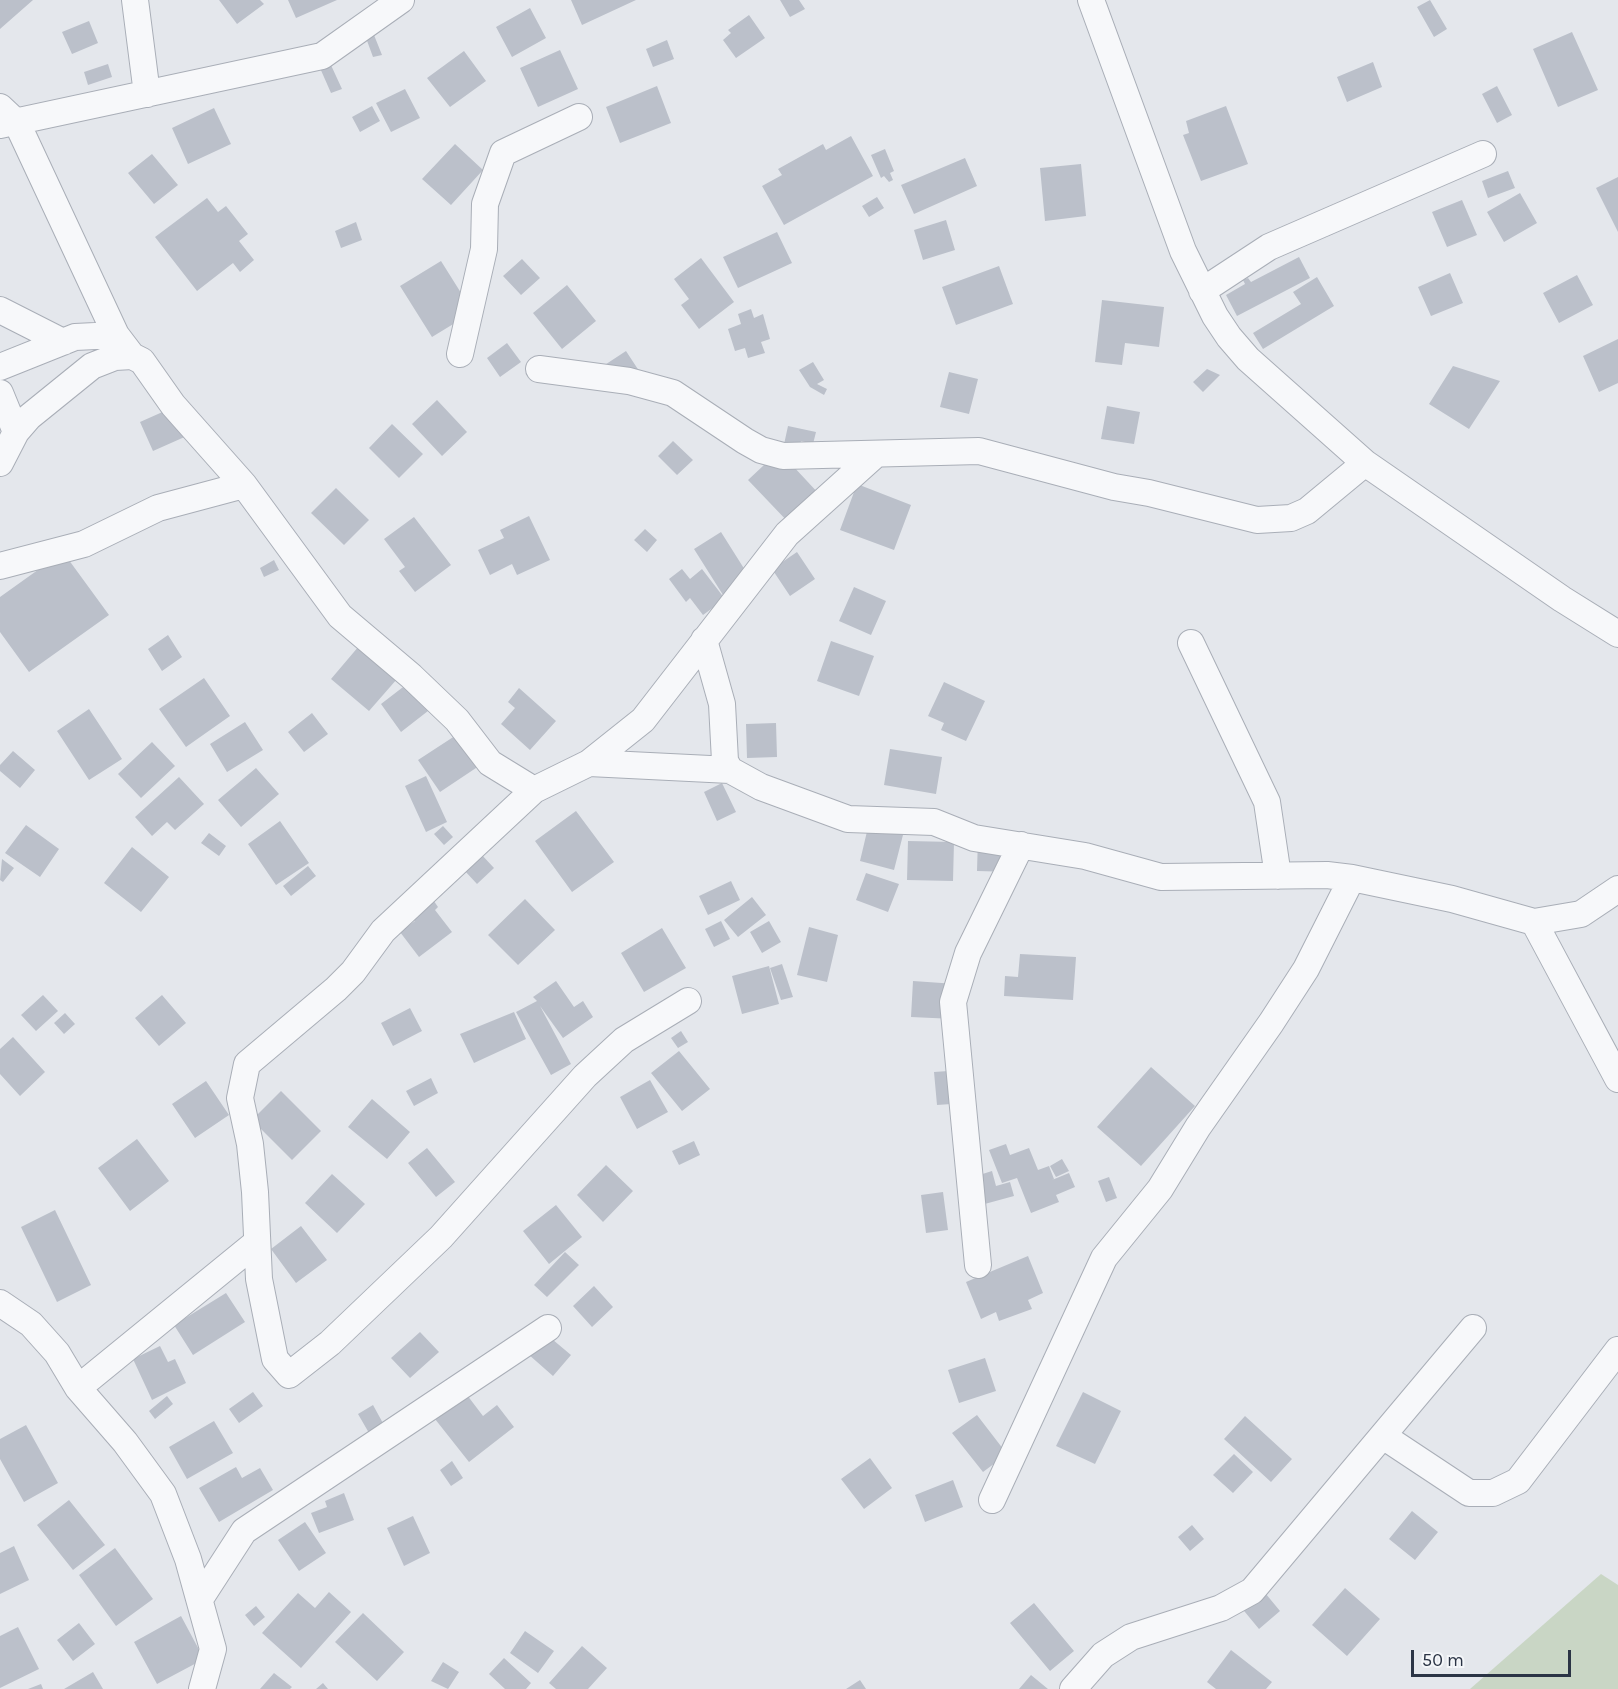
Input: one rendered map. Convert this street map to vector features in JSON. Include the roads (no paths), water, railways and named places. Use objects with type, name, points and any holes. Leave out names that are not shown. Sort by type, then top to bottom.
[{"type":"street","points":[[135,0],[147,94]]},
{"type":"street","points":[[401,0],[322,56],[147,94],[6,118],[116,335],[132,356],[142,361],[173,405],[244,485],[342,618],[449,712],[490,763],[534,790]]},
{"type":"street","points":[[1091,0],[1183,251],[1215,316],[1248,359],[1365,463],[1552,592],[1618,634]]},
{"type":"street","points":[[460,354],[484,249],[485,204],[503,153],[579,117]]},
{"type":"street","points":[[1202,291],[1269,248],[1483,154]]},
{"type":"street","points":[[0,310],[63,342]]},
{"type":"street","points":[[0,367],[75,337],[116,335]]},
{"type":"street","points":[[0,463],[16,432],[29,417],[92,366],[115,357],[132,356]]},
{"type":"street","points":[[539,369],[629,381],[673,393],[745,441],[761,450],[783,456],[979,451],[1114,487],[1149,492],[1257,520],[1291,519],[1307,511],[1365,463]]},
{"type":"street","points":[[0,393],[16,432]]},
{"type":"street","points":[[688,1001],[624,1040],[585,1076],[441,1237],[330,1343],[290,1375],[275,1359],[268,1334],[259,1279],[250,1144],[240,1098],[247,1064],[336,989],[353,972],[383,931],[534,790],[589,763],[643,720],[787,534],[876,454]]},
{"type":"street","points":[[0,566],[84,544],[158,507],[244,485]]},
{"type":"street","points":[[704,640],[722,704],[725,761],[730,771]]},
{"type":"street","points":[[1191,643],[1267,802],[1278,876]]},
{"type":"street","points":[[589,763],[730,771],[761,788],[848,819],[934,822],[974,838],[1085,856],[1161,877],[1327,874],[1452,898],[1534,922],[1581,914],[1618,889]]},
{"type":"street","points":[[978,1265],[952,1002],[968,953],[1021,845]]},
{"type":"street","points":[[992,1500],[1104,1258],[1160,1189],[1198,1127],[1271,1023],[1306,969],[1352,878]]},
{"type":"street","points":[[1534,922],[1618,1079]]},
{"type":"street","points":[[78,1388],[257,1242]]},
{"type":"street","points":[[0,1303],[31,1324],[57,1353],[78,1388],[125,1442],[163,1494],[176,1523],[213,1649],[202,1689]]},
{"type":"street","points":[[200,1599],[244,1531],[548,1328]]},
{"type":"street","points":[[1073,1689],[1104,1655],[1131,1636],[1221,1608],[1252,1591],[1473,1328]]},
{"type":"street","points":[[1383,1436],[1469,1493],[1492,1493],[1518,1481],[1618,1350]]}]
